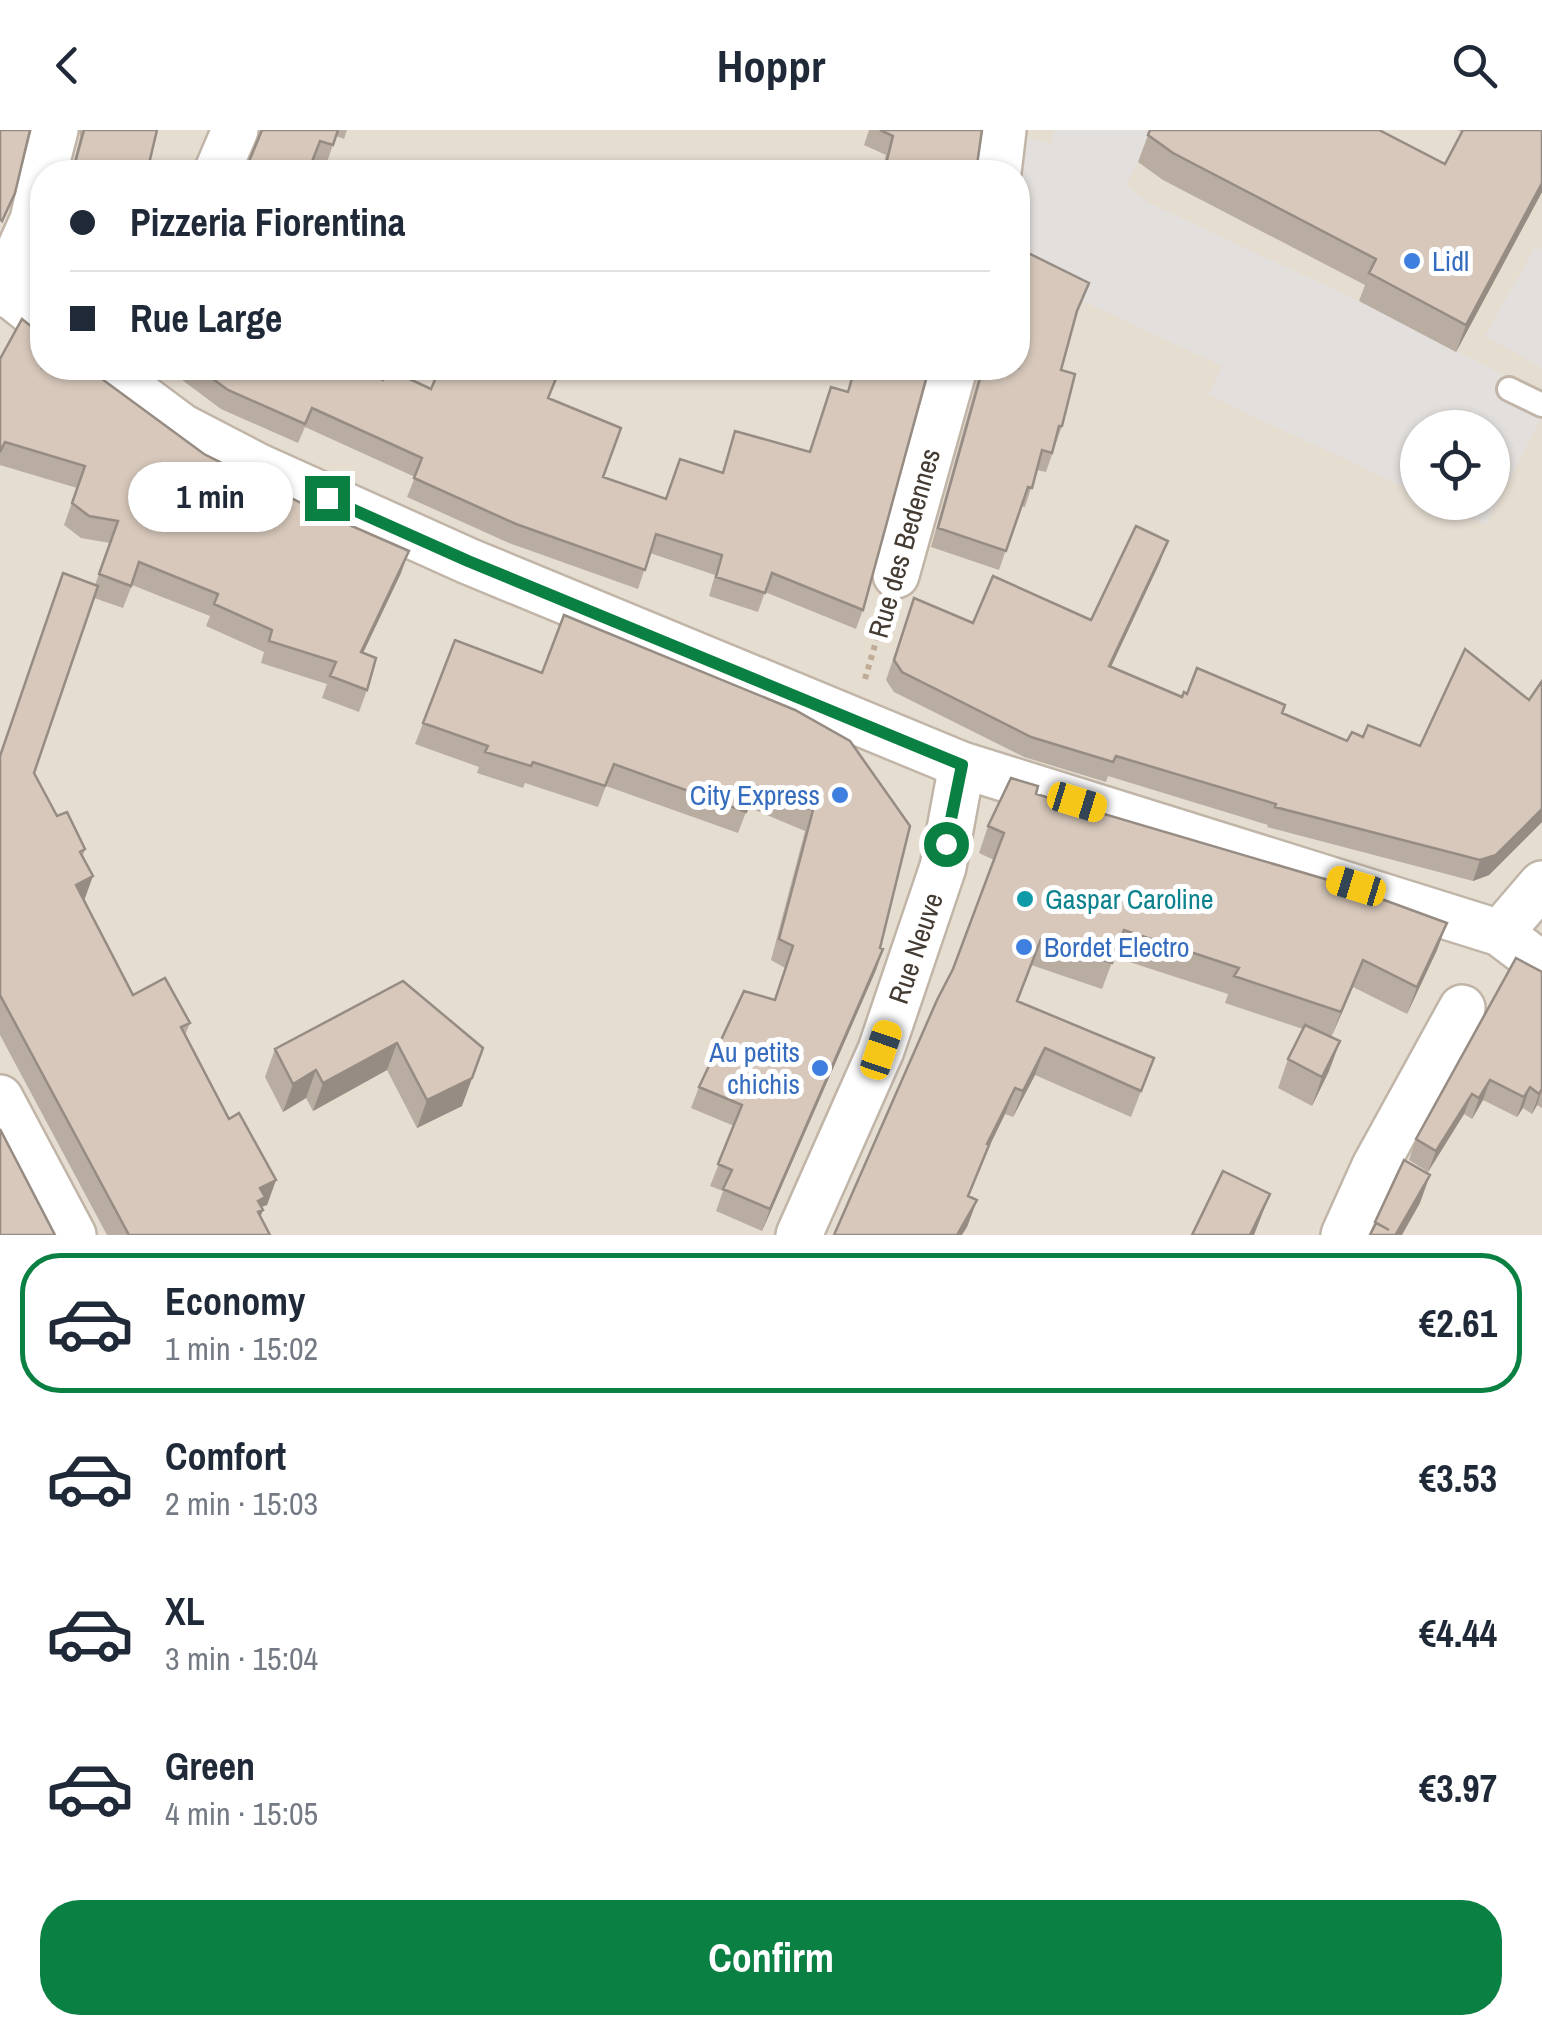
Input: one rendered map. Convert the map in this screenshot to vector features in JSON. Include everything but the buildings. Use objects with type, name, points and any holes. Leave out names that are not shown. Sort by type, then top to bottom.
[{"type":"street","points":[[47,160],[55,130]]},
{"type":"street","points":[[221,160],[235,130]]},
{"type":"street","points":[[999,160],[1003,130]]},
{"type":"street","points":[[30,227],[1,290],[30,311]]},
{"type":"street","points":[[128,380],[182,427],[257,466],[468,561],[962,765],[1500,933],[1542,965]]},
{"type":"street","name":"Rue des Bedennes","points":[[896,574],[951,380]]},
{"type":"street","name":"Rue Neuve","points":[[800,1235],[887,1031],[943,867],[962,765]]},
{"type":"street","points":[[1500,933],[1542,884]]},
{"type":"street","points":[[1344,1235],[1375,1166],[1462,1008]]},
{"type":"street","points":[[0,1098],[73,1235]]},
{"type":"lane","points":[[1509,389],[1542,404]]},
{"type":"path","name":"Rue des Bedennes","points":[[852,718],[896,574]]},
{"type":"shaded area","points":[[0,130],[1542,130],[1542,1235],[0,1235]]},
{"type":"shaded area","points":[[1054,130],[1155,130],[1126,185],[1151,204],[1359,301],[1542,395],[1542,416],[1510,478],[1510,410],[1400,410],[1400,485],[1208,395],[1222,366],[1030,277],[1030,160],[1022,160],[1025,137],[1051,144]]},
{"type":"shaded area","points":[[1535,247],[1542,250],[1542,368],[1485,336]]},
{"type":"place","name":"Lidl","points":[[1412,261]]},
{"type":"place","name":"City Express","points":[[840,795]]},
{"type":"place","name":"Gaspar Caroline","points":[[1025,899]]},
{"type":"place","name":"Bordet Electro","points":[[1024,947]]},
{"type":"place","name":"Au petits chichis","points":[[820,1068]]},
{"type":"route","points":[[327,498],[468,561],[962,765],[946,844]]}]
